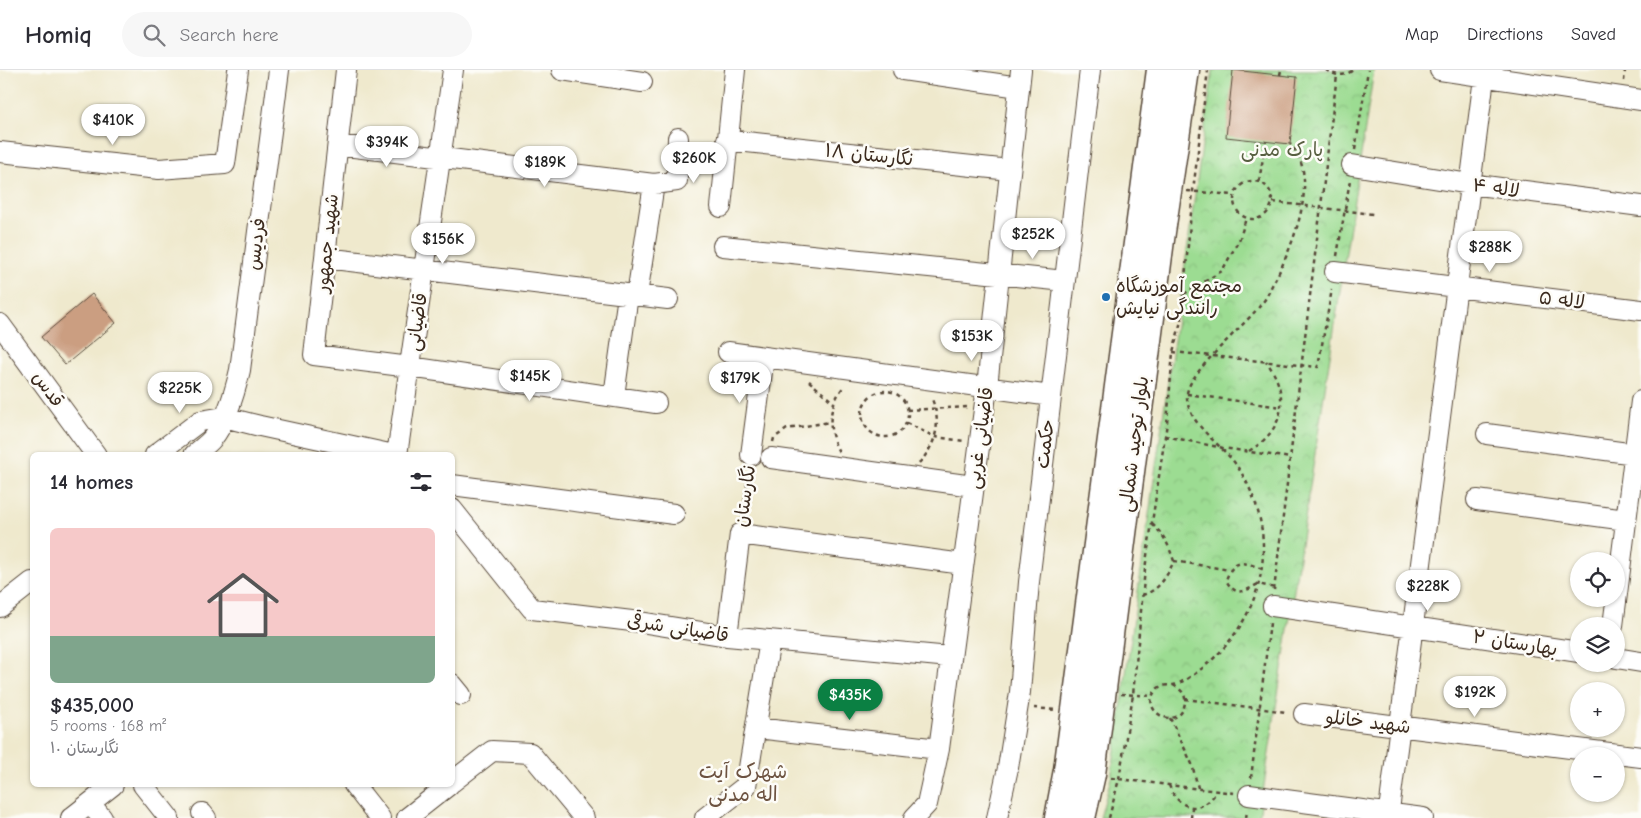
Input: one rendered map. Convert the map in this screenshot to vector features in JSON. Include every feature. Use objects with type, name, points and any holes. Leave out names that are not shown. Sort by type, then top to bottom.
[{"type":"main road","name":"بلوار توحید شمالی","points":[[1058,818],[1075,712],[1160,70]]},
{"type":"main road","name":"بلوار توحید شمالی","points":[[1082,818],[1092,774],[1102,691],[1180,190],[1186,70]]},
{"type":"street","points":[[0,152],[159,169],[225,164],[238,70]]},
{"type":"street","name":"فردیس","points":[[198,452],[212,440],[236,388],[242,358],[279,70]]},
{"type":"street","name":"شهید جمهور","points":[[346,70],[314,355],[410,367]]},
{"type":"street","name":"قاضیانی","points":[[396,452],[454,70]]},
{"type":"street","points":[[562,70],[606,73],[642,82]]},
{"type":"street","points":[[721,207],[735,70]]},
{"type":"street","points":[[903,70],[1020,78]]},
{"type":"street","name":"حکمت","points":[[997,818],[1008,768],[1017,706],[1029,582],[1090,70]]},
{"type":"street","points":[[1440,70],[1485,73],[1641,100]]},
{"type":"street","points":[[1389,816],[1485,73]]},
{"type":"street","name":"قاضیانی غربی","points":[[914,818],[927,804],[939,749],[987,387],[1020,78]]},
{"type":"street","points":[[338,145],[654,184],[677,181],[678,138]]},
{"type":"street","name":"نگارستان ۱۸","points":[[727,140],[1010,170]]},
{"type":"street","name":"لاله ۴","points":[[1352,165],[1470,184],[1641,206]]},
{"type":"street","points":[[614,396],[654,184]]},
{"type":"street","points":[[723,246],[1065,281]]},
{"type":"street","points":[[325,258],[668,299]]},
{"type":"street","name":"لاله ۵","points":[[1335,272],[1641,310]]},
{"type":"street","name":"قدس","points":[[2,331],[94,452]]},
{"type":"street","points":[[728,352],[1051,396]]},
{"type":"street","name":"نگارستان","points":[[751,455],[764,357]]},
{"type":"street","points":[[410,367],[656,403]]},
{"type":"street","points":[[1614,617],[1641,401]]},
{"type":"street","points":[[159,452],[200,421],[224,417],[381,452]]},
{"type":"street","points":[[1486,434],[1634,454]]},
{"type":"street","points":[[771,458],[974,486]]},
{"type":"street","points":[[455,485],[674,514]]},
{"type":"street","points":[[1477,500],[1626,520]]},
{"type":"street","name":"قاضیانی شرقی","points":[[455,513],[532,609],[640,622],[726,636],[950,657]]},
{"type":"street","points":[[740,534],[963,564]]},
{"type":"street","name":"نگارستان","points":[[726,636],[740,534]]},
{"type":"street","points":[[0,607],[30,584]]},
{"type":"street","name":"بهارستان ۲","points":[[1274,597],[1413,627],[1570,651]]},
{"type":"street","points":[[705,818],[746,786],[770,640]]},
{"type":"street","points":[[1625,659],[1641,662]]},
{"type":"street","name":"شهید خانلو","points":[[1304,714],[1641,757]]},
{"type":"street","points":[[756,728],[939,749]]},
{"type":"street","points":[[455,780],[492,751],[530,753],[584,818]]},
{"type":"street","points":[[71,818],[96,810],[112,787]]},
{"type":"street","points":[[145,787],[169,818]]},
{"type":"street","points":[[356,787],[380,818]]},
{"type":"street","points":[[407,818],[446,787]]},
{"type":"street","points":[[1249,795],[1389,816],[1423,818]]},
{"type":"path","points":[[1109,818],[1119,779],[1132,694],[1142,594],[1165,436],[1172,352],[1181,321],[1184,294],[1180,190],[1208,70]]},
{"type":"path","points":[[1280,70],[1280,75]]},
{"type":"path","points":[[1326,70],[1338,75],[1343,75],[1353,70]]},
{"type":"path","points":[[1172,352],[1318,367],[1368,70]]},
{"type":"path","points":[[1246,818],[1338,75]]},
{"type":"path","points":[[1259,181],[1266,141]]},
{"type":"path","points":[[1173,685],[1193,675],[1226,647],[1239,630],[1249,611],[1262,569],[1261,526],[1256,504],[1237,466],[1223,448],[1204,431],[1190,414],[1186,394],[1192,379],[1201,367],[1264,301],[1283,264],[1294,236],[1302,205],[1304,183],[1302,163],[1297,151],[1290,144]]},
{"type":"path","points":[[1246,181],[1259,181],[1270,189],[1271,208],[1262,217],[1256,219],[1246,218],[1235,208],[1234,195],[1236,189],[1246,181]]},
{"type":"path","points":[[1180,190],[1234,195]]},
{"type":"path","points":[[1272,202],[1345,209],[1373,214]]},
{"type":"path","points":[[1184,294],[1222,271],[1240,238],[1246,218]]},
{"type":"path","points":[[792,361],[796,370],[834,403]]},
{"type":"path","points":[[1247,452],[1260,444],[1270,434],[1278,421],[1281,407],[1279,382],[1266,361]]},
{"type":"path","points":[[861,471],[852,466],[839,451],[831,432],[830,422],[834,403],[845,386],[861,374],[870,371]]},
{"type":"path","points":[[893,475],[912,468],[927,455],[937,427],[935,408],[926,390],[911,377]]},
{"type":"path","points":[[884,391],[896,394],[902,399],[908,410],[906,423],[898,433],[892,436],[879,436],[873,434],[864,425],[862,412],[867,400],[872,396],[884,391]]},
{"type":"path","points":[[1186,394],[1281,407]]},
{"type":"path","points":[[908,410],[965,406],[984,410]]},
{"type":"path","points":[[771,458],[774,438],[787,429],[830,422]]},
{"type":"path","points":[[906,423],[935,437],[979,443]]},
{"type":"path","points":[[1165,436],[1223,448],[1291,458]]},
{"type":"path","name":"نگارستان","points":[[740,534],[751,455]]},
{"type":"path","points":[[1142,594],[1151,592],[1167,576],[1174,561],[1162,533],[1152,524]]},
{"type":"path","points":[[1174,561],[1230,570]]},
{"type":"path","points":[[1258,584],[1244,591],[1237,592],[1230,587],[1226,580],[1230,570],[1238,564],[1249,563],[1262,569]]},
{"type":"path","points":[[1258,584],[1274,597]]},
{"type":"path","points":[[1164,684],[1173,685],[1181,690],[1185,699],[1184,708],[1178,715],[1170,718],[1159,716],[1152,707],[1152,696],[1164,684]]},
{"type":"path","points":[[1102,691],[1152,696]]},
{"type":"path","points":[[1185,699],[1304,714]]},
{"type":"path","points":[[1017,706],[1075,712]]},
{"type":"path","points":[[1170,718],[1192,764],[1198,788]]},
{"type":"path","points":[[1111,778],[1249,795]]},
{"type":"path","points":[[1169,785],[1173,796],[1181,804],[1192,807],[1207,803],[1217,791]]},
{"type":"path","points":[[1191,818],[1192,807]]},
{"type":"green space","name":"پارک مدنی","points":[[1213,70],[1374,70],[1259,818],[1100,818],[1111,778]]},
{"type":"building","points":[[1233,70],[1297,77],[1290,144],[1226,137]]},
{"type":"building","points":[[92,294],[116,323],[65,365],[41,337]]},
{"type":"place","name":"مجتمع آموزشگاه رانندگی نیایش","points":[[1106,297]]},
{"type":"district","name":"شهرک آیت اله مدنی","points":[[743,782]]}]
